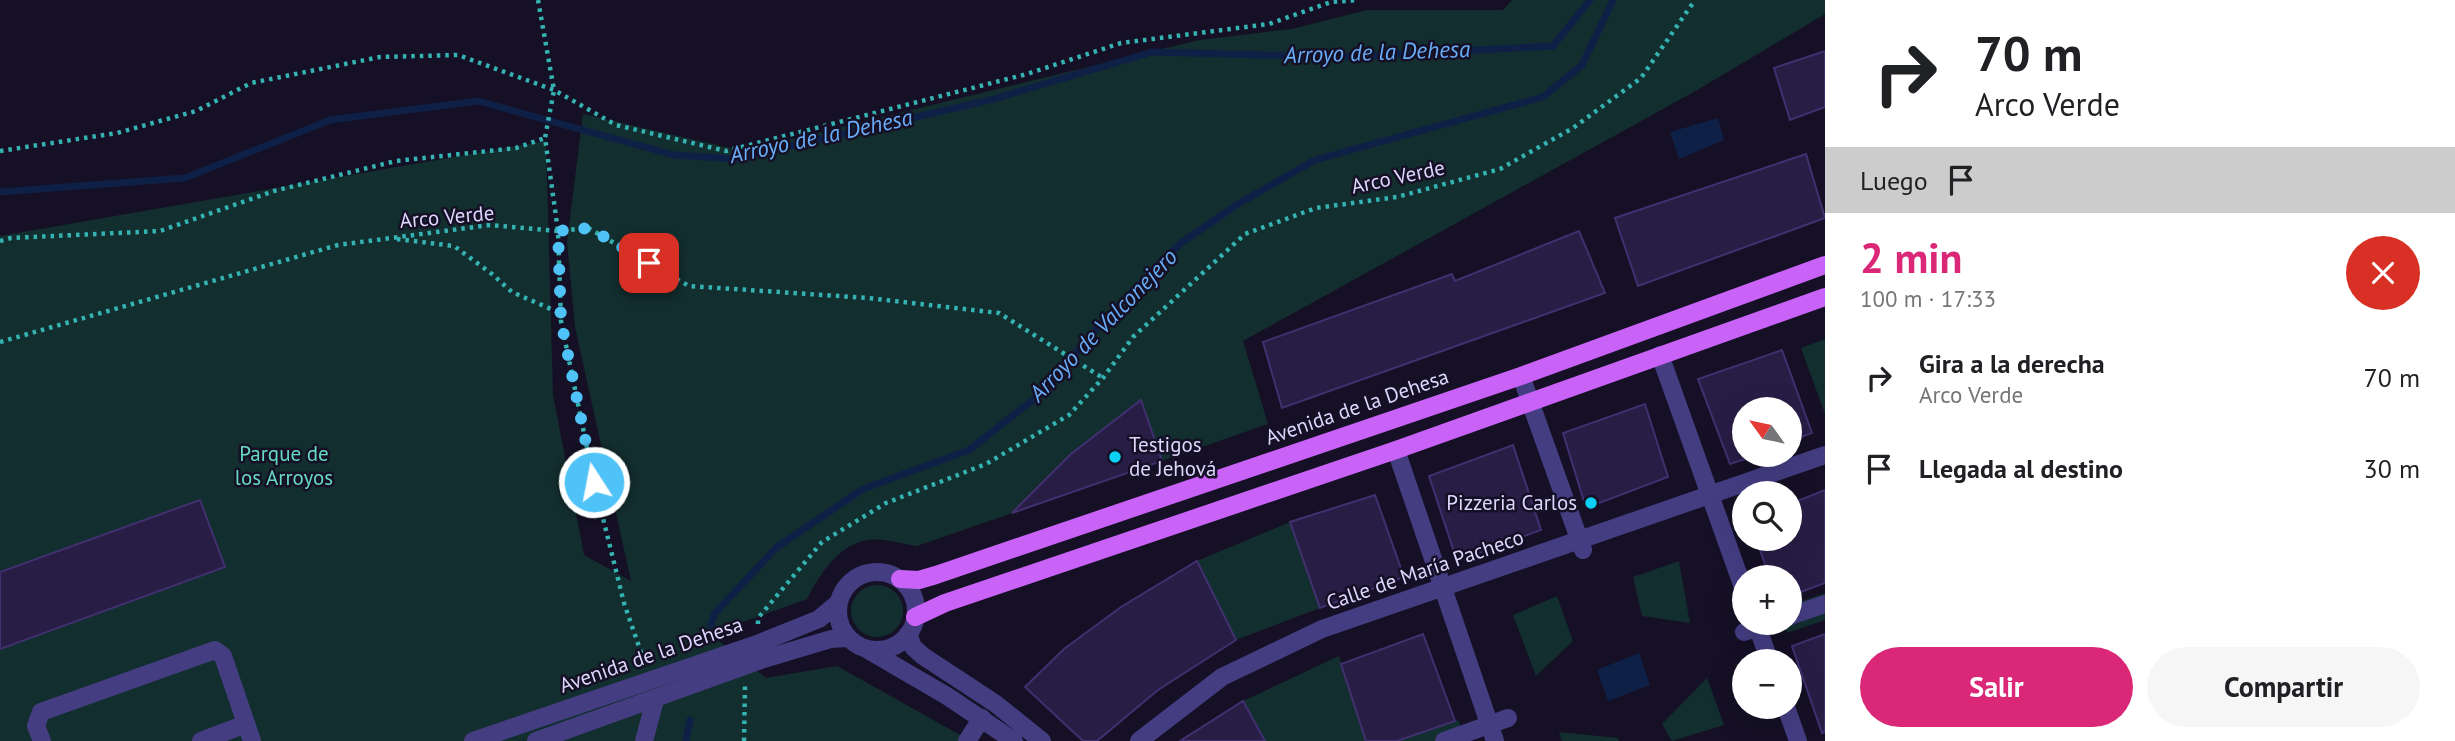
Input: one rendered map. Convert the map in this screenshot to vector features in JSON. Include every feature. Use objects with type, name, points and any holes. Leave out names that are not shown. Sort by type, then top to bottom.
[{"type":"main road","name":"Avenida de la Dehesa","points":[[900,579],[919,580],[936,575],[1521,376],[1825,265]]},
{"type":"main road","points":[[911,626],[945,603],[1396,450],[1825,297]]},
{"type":"street","points":[[1660,355],[1735,565]]},
{"type":"street","points":[[1521,376],[1581,547]]},
{"type":"street","points":[[1396,450],[1492,733]]},
{"type":"street","name":"Calle de María Pacheco","points":[[1139,741],[1222,677],[1322,629],[1581,547],[1825,454]]},
{"type":"street","name":"Avenida de la Dehesa","points":[[536,741],[655,700],[759,652],[819,619],[838,603],[843,591],[862,574],[888,573],[900,579]]},
{"type":"street","points":[[900,579],[913,596],[913,647],[996,704],[1042,741]]},
{"type":"street","points":[[838,603],[839,622],[848,638],[982,718],[1014,741]]},
{"type":"street","points":[[1802,612],[1825,604]]},
{"type":"street","points":[[865,648],[888,648],[911,626]]},
{"type":"street","name":"Avenida de la Dehesa","points":[[473,741],[650,679],[759,652],[848,638]]},
{"type":"street","points":[[42,741],[36,726],[41,712],[215,650],[223,656],[249,733],[201,741]]},
{"type":"street","points":[[645,741],[655,700]]},
{"type":"street","points":[[967,741],[982,718]]},
{"type":"street","points":[[1444,741],[1492,733],[1508,718]]},
{"type":"street","points":[[1790,719],[1798,741]]},
{"type":"path","points":[[538,0],[554,90],[545,138],[558,231],[561,313],[594,482],[624,603],[650,679]]},
{"type":"path","points":[[0,151],[117,133],[197,111],[251,83],[380,57],[458,55],[554,90],[616,125],[726,151],[1027,74],[1121,43],[1269,24],[1331,2],[1358,0]]},
{"type":"path","name":"Arco Verde","points":[[744,741],[743,688],[759,652],[758,618],[822,542],[886,503],[986,464],[1069,415],[1103,378],[1133,337],[1245,234],[1315,208],[1397,197],[1500,169],[1573,128],[1642,78],[1695,0]]},
{"type":"path","points":[[0,240],[160,231],[274,191],[396,161],[516,148],[545,138]]},
{"type":"path","name":"Arco Verde","points":[[0,342],[338,244],[490,225],[558,231],[589,228],[690,286],[868,298],[999,313],[1103,378]]},
{"type":"path","points":[[390,238],[454,246],[512,292],[561,313]]},
{"type":"green space","name":"Parque de los Arroyos","points":[[1512,0],[1825,0],[1825,14],[1699,89],[1243,341],[1268,424],[917,546],[879,540],[858,543],[831,562],[807,599],[710,634],[766,678],[837,666],[962,736],[959,741],[0,741],[0,236],[546,141],[553,395],[584,555],[631,581],[575,327],[567,242],[583,114],[743,151],[1199,40],[1292,29],[1367,10],[1503,10]]},
{"type":"green space","points":[[1825,339],[1825,414],[1801,348]]},
{"type":"green space","points":[[1290,522],[1320,608],[1236,640],[1197,561]]},
{"type":"green space","points":[[1679,561],[1690,623],[1642,616],[1633,577]]},
{"type":"green space","points":[[877,585],[896,592],[903,611],[896,630],[877,637],[858,630],[851,611],[858,592]]},
{"type":"green space","points":[[1825,593],[1825,620],[1802,628],[1802,601]]},
{"type":"green space","points":[[1557,596],[1573,641],[1536,676],[1513,615]]},
{"type":"green space","points":[[1339,656],[1366,741],[1265,741],[1243,701]]},
{"type":"green space","points":[[1707,678],[1724,725],[1672,741],[1662,724]]},
{"type":"green space","points":[[1458,720],[1468,741],[1397,741]]},
{"type":"green space","points":[[1559,732],[1618,738],[1619,741],[1562,741]]},
{"type":"water","points":[[1718,118],[1724,140],[1679,159],[1670,132]]},
{"type":"water","points":[[1639,653],[1650,685],[1608,701],[1597,670]]},
{"type":"building","points":[[1825,51],[1825,107],[1790,120],[1774,68]]},
{"type":"building","points":[[1806,154],[1825,218],[1638,286],[1615,218]]},
{"type":"building","points":[[1579,231],[1605,293],[1282,408],[1263,342],[1452,274],[1455,281]]},
{"type":"building","points":[[1782,350],[1799,397],[1732,397],[1730,464],[1698,379]]},
{"type":"building","name":"Testigos de Jehová","points":[[1141,400],[1162,461],[1012,513],[1071,454]]},
{"type":"building","points":[[1645,404],[1668,477],[1586,508],[1563,433]]},
{"type":"building","points":[[1802,405],[1812,433],[1802,437]]},
{"type":"building","points":[[1513,445],[1541,530],[1457,561],[1429,476]]},
{"type":"building","points":[[1825,490],[1825,583],[1802,592],[1802,565],[1765,565],[1760,551],[1802,551],[1802,499]]},
{"type":"building","points":[[1375,495],[1404,577],[1320,608],[1290,522]]},
{"type":"building","points":[[200,500],[225,567],[0,649],[0,572]]},
{"type":"building","points":[[1197,561],[1236,640],[1158,690],[1097,741],[1083,741],[1025,687],[1064,649],[1121,607]]},
{"type":"building","points":[[1423,634],[1455,721],[1397,741],[1366,741],[1341,664]]},
{"type":"building","points":[[1825,634],[1825,732],[1822,733],[1802,675],[1802,649],[1793,649],[1792,646]]},
{"type":"building","points":[[1243,701],[1265,741],[1180,741]]},
{"type":"waterway","name":"Arroyo de la Dehesa","points":[[0,192],[185,178],[330,120],[478,101],[674,155],[735,159],[994,99],[1152,52],[1343,57],[1553,46],[1590,0]]},
{"type":"waterway","name":"Arroyo de Valconejero","points":[[711,625],[715,613],[777,547],[863,489],[969,450],[1043,392],[1103,321],[1181,243],[1238,204],[1315,160],[1543,97],[1582,65],[1613,0]]},
{"type":"waterway","name":"Arroyo de Valconejero","points":[[686,741],[690,720]]},
{"type":"place","name":"Testigos de Jehová","points":[[1115,457]]},
{"type":"place","name":"Pizzeria Carlos","points":[[1591,503]]},
{"type":"route","points":[[594,482],[561,321],[558,231],[589,228],[649,263]]}]
